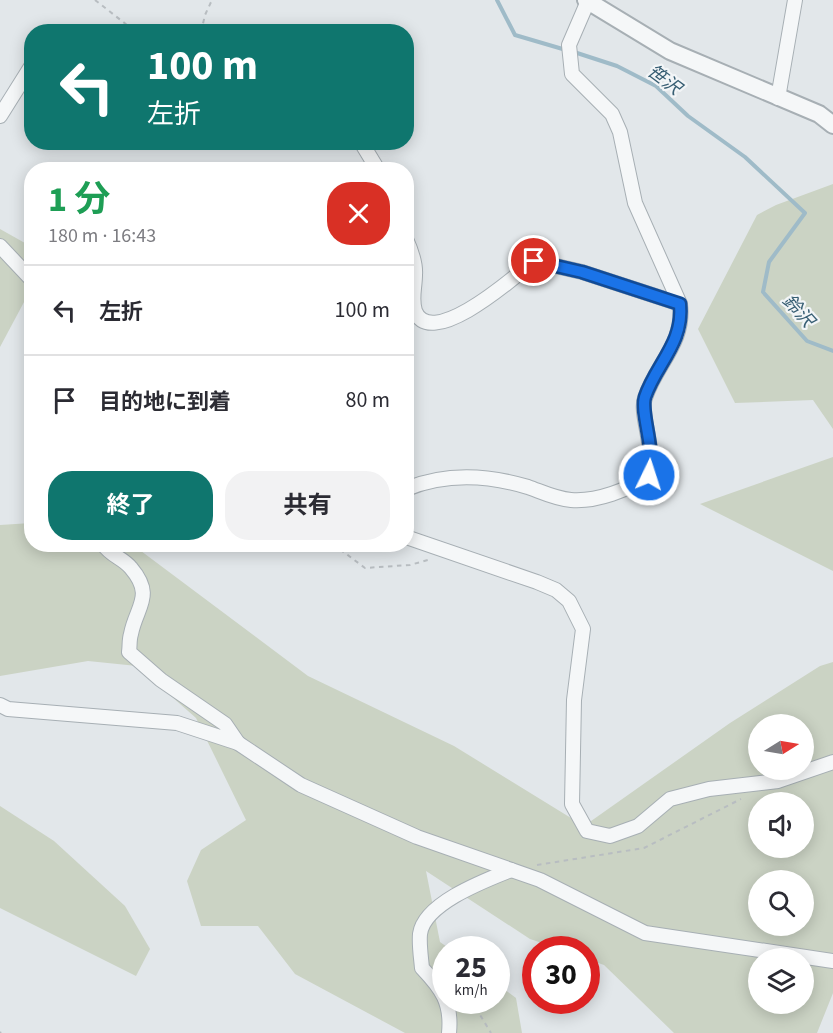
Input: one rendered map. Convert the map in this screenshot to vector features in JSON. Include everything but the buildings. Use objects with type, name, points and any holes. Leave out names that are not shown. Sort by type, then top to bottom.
[{"type":"street","points":[[778,98],[795,0]]},
{"type":"street","points":[[414,487],[452,477],[481,478],[508,482],[572,500],[593,498],[640,482],[649,475],[652,465],[644,400],[675,342],[682,318],[680,304],[635,203],[620,132],[612,114],[572,74],[569,45],[587,1],[670,51],[819,114],[833,125]]},
{"type":"street","points":[[0,116],[24,78]]},
{"type":"street","points":[[0,246],[24,272]]},
{"type":"street","points":[[414,302],[416,313],[424,320],[438,322],[458,318],[534,261],[582,272],[680,304]]},
{"type":"street","points":[[414,266],[416,273],[414,289]]},
{"type":"street","points":[[414,540],[556,590],[569,601],[583,629],[574,700],[572,804],[587,831],[610,836],[638,826],[670,799],[709,789],[778,781],[833,762]]},
{"type":"street","points":[[108,552],[129,566],[140,580],[143,603],[131,633],[129,652],[161,680],[225,724],[238,742]]},
{"type":"street","points":[[0,705],[8,709],[177,723],[238,742],[301,785],[417,837],[540,880],[645,933],[833,960]]},
{"type":"street","points":[[450,1033],[451,1010],[422,968],[420,932],[430,917],[449,899],[477,883],[511,870]]},
{"type":"path","points":[[95,0],[126,24]]},
{"type":"path","points":[[203,24],[212,0]]},
{"type":"path","points":[[344,552],[365,568],[410,565],[451,554]]},
{"type":"path","points":[[479,1014],[491,1033]]},
{"type":"green space","points":[[833,184],[833,429],[813,400],[735,403],[698,329],[757,215],[776,205]]},
{"type":"green space","points":[[0,229],[24,242],[24,302],[0,347]]},
{"type":"green space","points":[[833,457],[833,571],[700,504]]},
{"type":"green space","points":[[24,523],[24,552],[142,552],[308,676],[454,746],[584,826],[730,723],[820,666],[833,662],[833,993],[817,1033],[674,1033],[600,964],[600,936],[525,936],[426,871],[439,936],[432,936],[432,1014],[510,1014],[510,994],[516,998],[522,1033],[405,1033],[295,974],[258,926],[201,926],[187,881],[201,850],[246,820],[196,718],[137,666],[88,661],[0,676],[0,525]]},
{"type":"green space","points":[[0,806],[54,841],[125,906],[150,949],[136,976],[0,908]]},
{"type":"waterway","name":"笹沢","points":[[497,0],[515,35],[566,50]]},
{"type":"waterway","name":"笹沢","points":[[574,52],[617,66],[656,86],[688,116],[745,157],[805,213],[769,262],[763,292],[807,341],[833,351]]},
{"type":"route","points":[[534,261],[582,272],[680,304],[682,318],[675,342],[644,400],[652,453],[649,475]]},
{"type":"water label","name":"鈴沢","points":[[798,311]]}]
